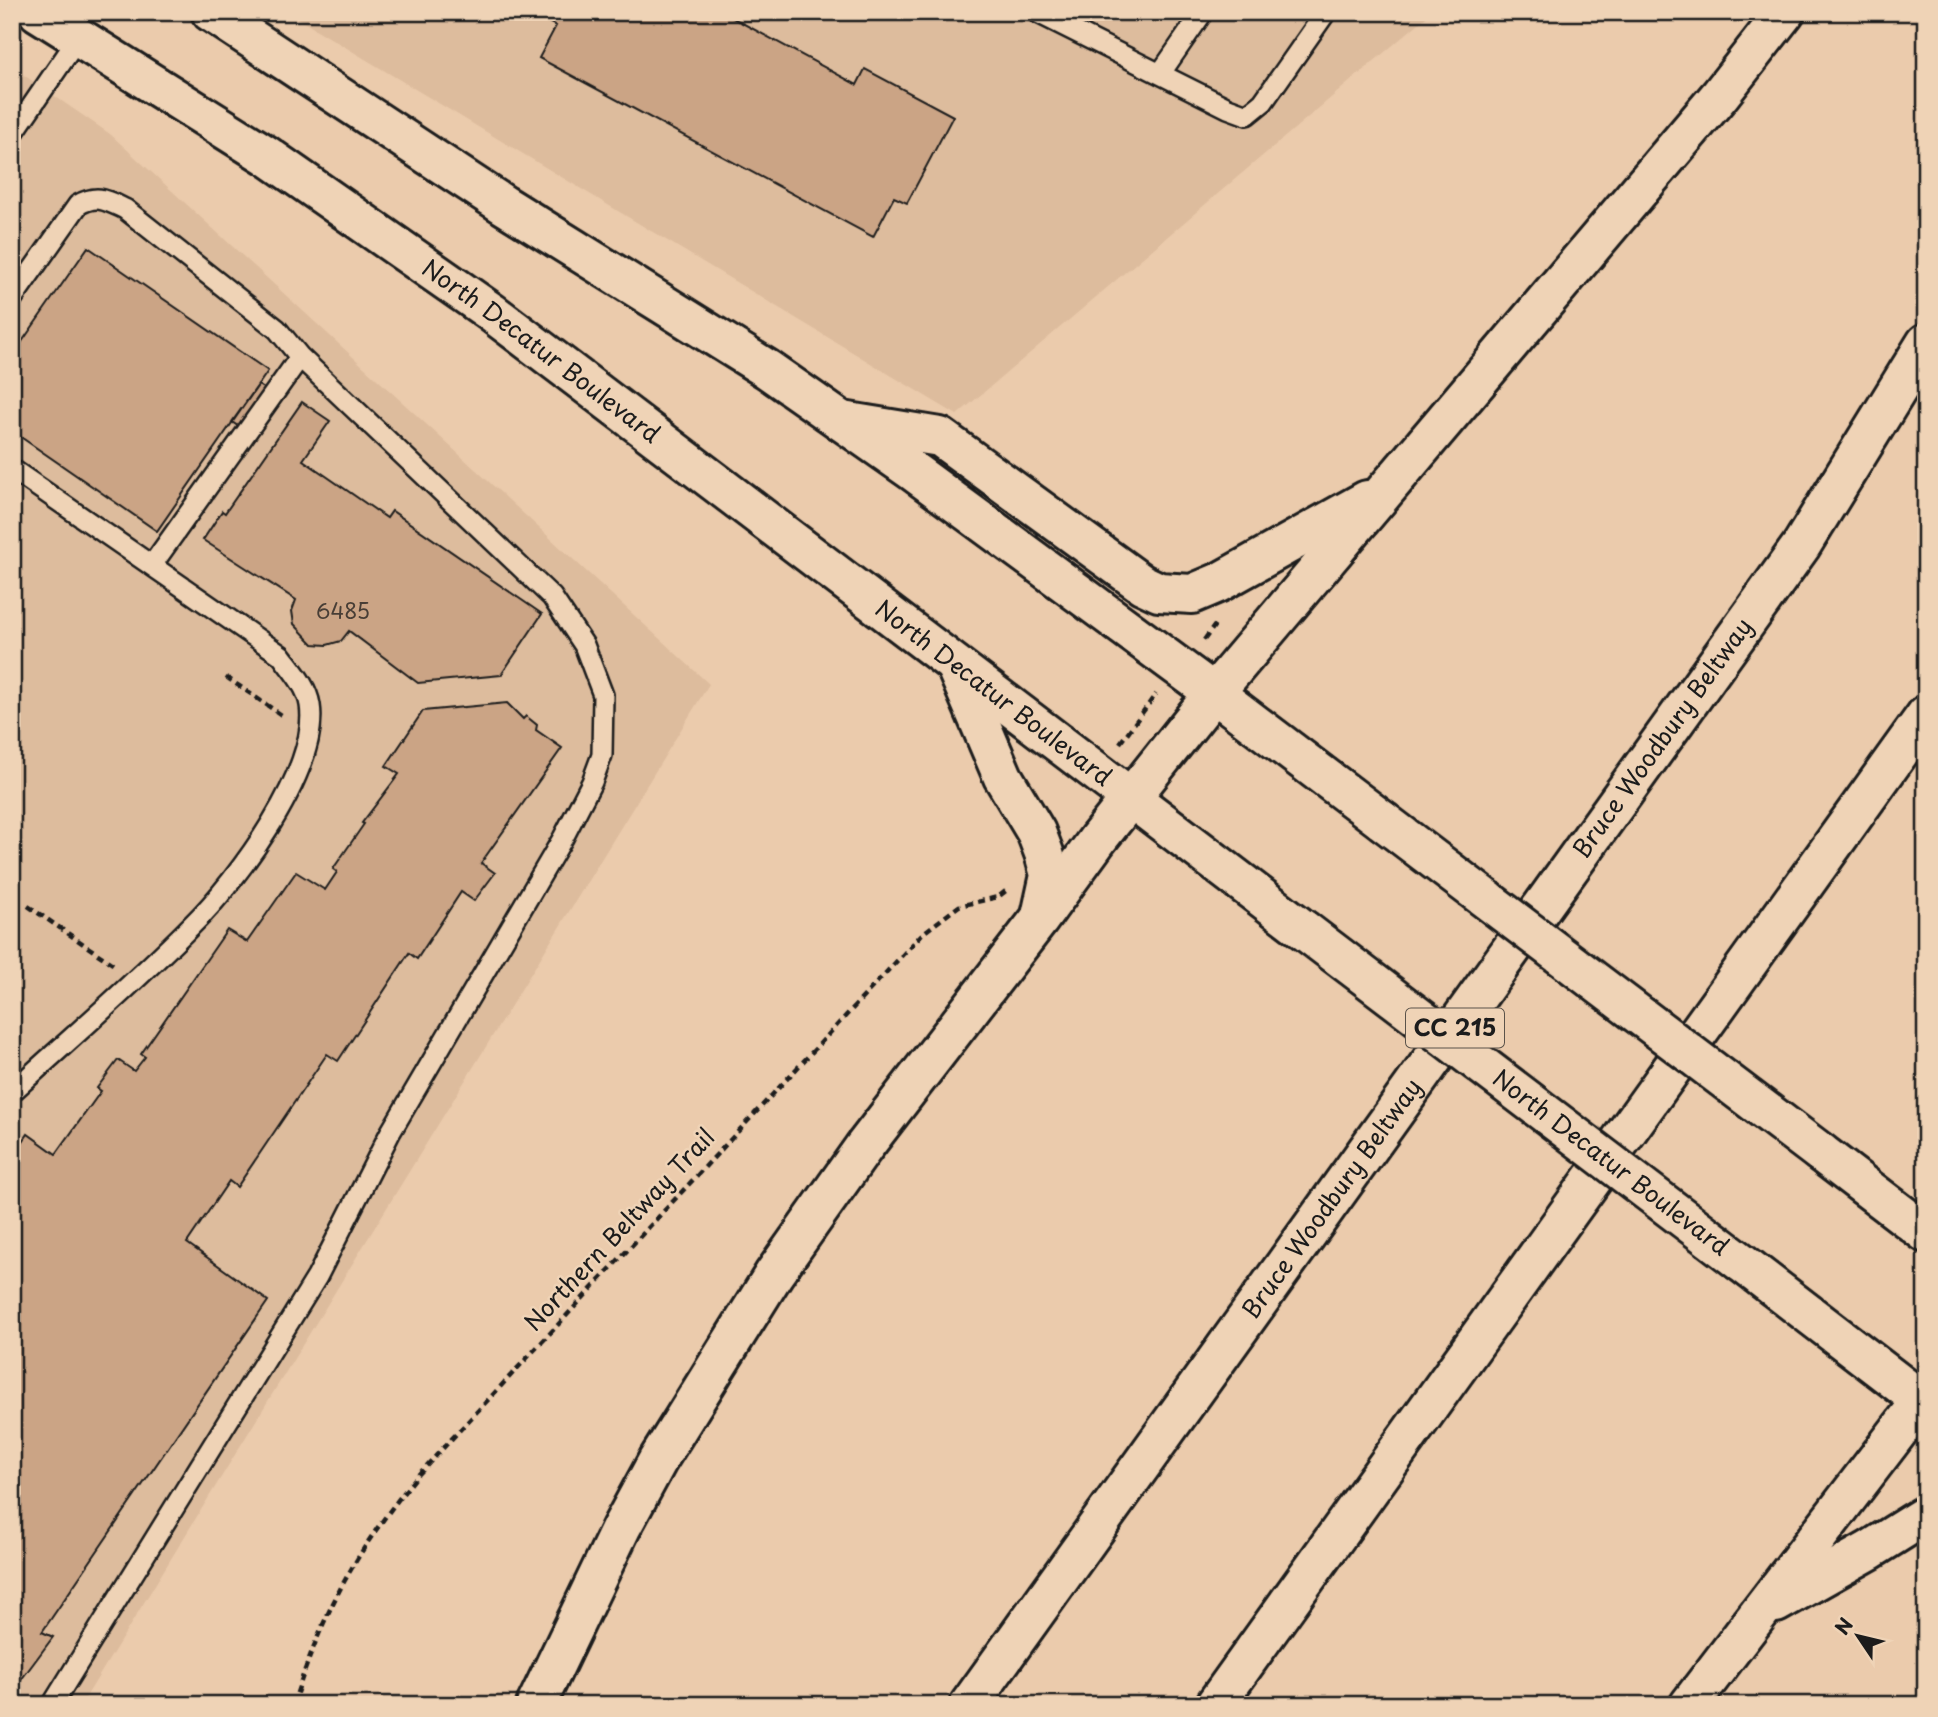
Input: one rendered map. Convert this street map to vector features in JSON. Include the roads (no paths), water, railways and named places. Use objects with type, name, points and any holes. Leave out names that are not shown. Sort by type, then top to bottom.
[{"type":"main road","name":"North Decatur Boulevard","points":[[38,12],[322,192],[480,304],[1924,1400]]},
{"type":"main road","points":[[211,12],[493,198],[735,349],[842,421],[1214,693],[1926,1233]]},
{"type":"main road","points":[[536,1705],[627,1517],[679,1424],[739,1328],[864,1147],[1214,693],[1720,95],[1785,12]]},
{"type":"main road","name":"Bruce Woodbury Beltway","points":[[970,1705],[1801,546],[1926,343]]},
{"type":"main road","points":[[842,421],[940,437],[1142,584],[1159,592],[1177,595],[1192,594],[1218,583],[1387,489]]},
{"type":"main road","points":[[956,667],[1003,777],[1036,832],[1044,853],[1050,875],[1040,920]]},
{"type":"main road","points":[[1215,1705],[1926,715]]},
{"type":"main road","points":[[1689,1705],[1924,1400]]},
{"type":"main road","points":[[1762,1610],[1870,1550],[1926,1515]]},
{"type":"lane","points":[[1036,12],[1247,115],[1263,102],[1326,12]]},
{"type":"lane","points":[[1160,74],[1203,12]]},
{"type":"lane","points":[[12,135],[79,37]]},
{"type":"lane","points":[[12,299],[78,205],[91,197],[105,199],[125,209],[277,329],[300,356],[552,597],[569,618],[595,668],[603,695],[602,755],[592,782],[563,838],[390,1133],[317,1277],[52,1705]]},
{"type":"lane","points":[[152,565],[300,356]]},
{"type":"lane","points":[[12,469],[281,654],[300,680],[310,703],[311,729],[306,753],[293,785],[223,891],[193,925],[12,1092]]}]
